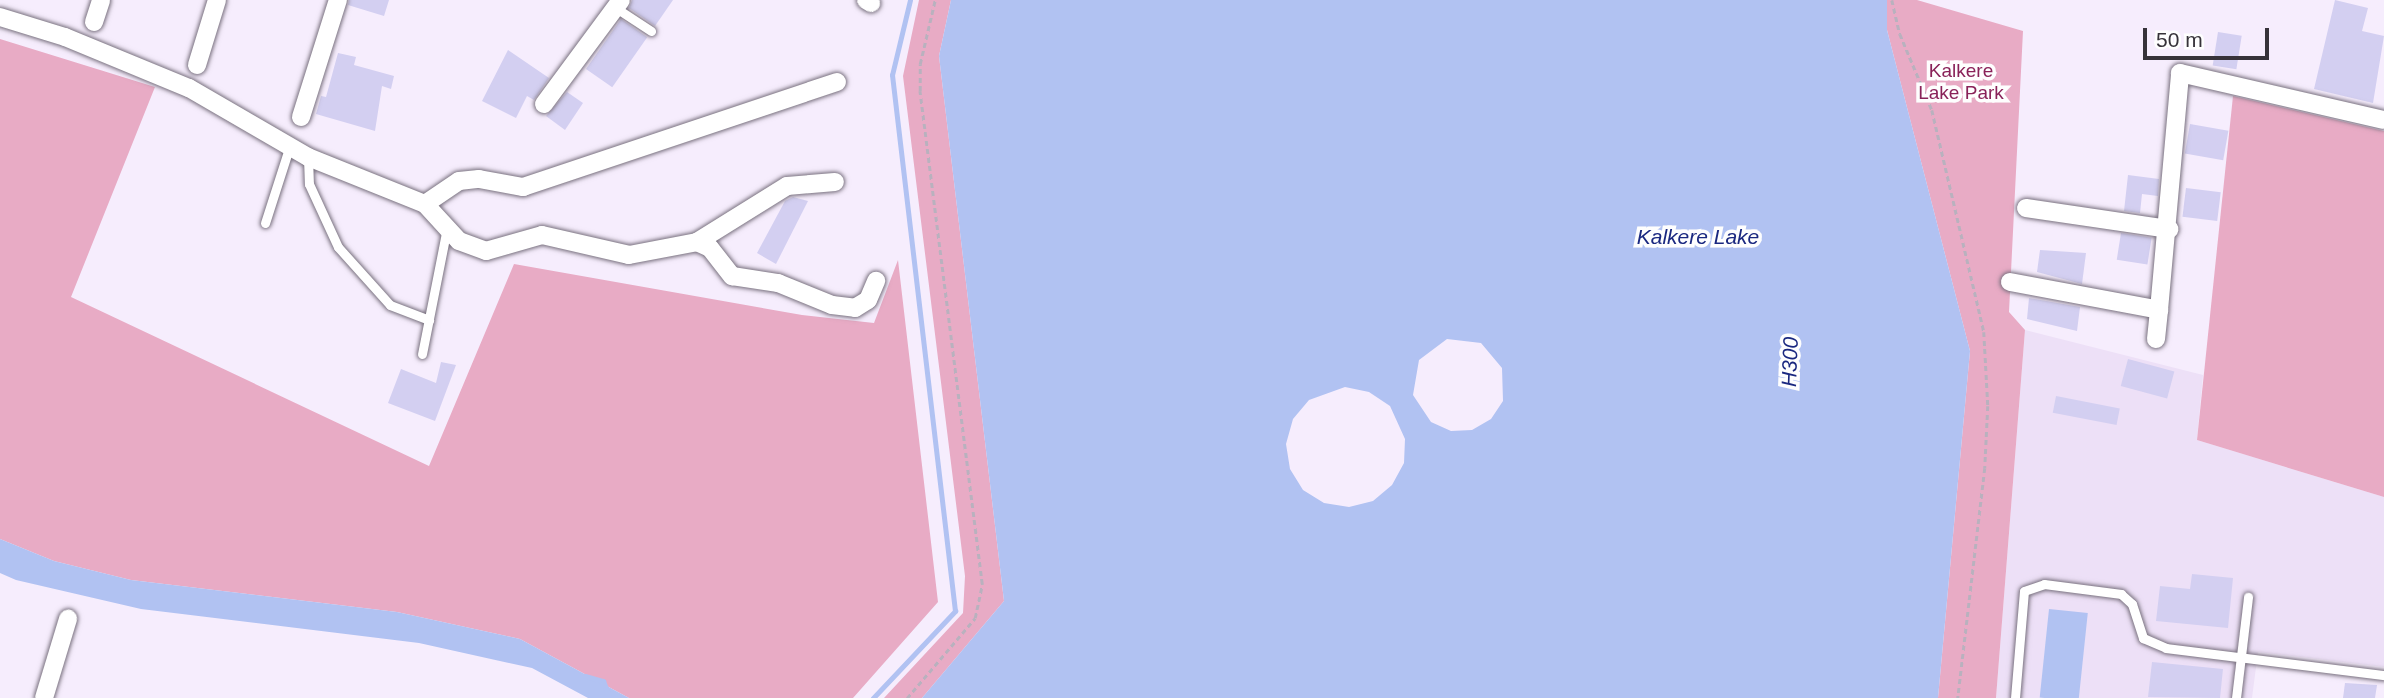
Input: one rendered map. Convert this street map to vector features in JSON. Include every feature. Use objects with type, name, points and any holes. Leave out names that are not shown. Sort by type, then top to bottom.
[{"type":"street","points":[[94,22],[101,0]]},
{"type":"street","points":[[197,65],[217,0]]},
{"type":"street","points":[[300,117],[338,0]]},
{"type":"street","points":[[544,104],[619,4]]},
{"type":"street","points":[[0,17],[65,37],[189,88],[308,157],[425,204],[459,241],[486,251],[542,235],[629,255],[697,242],[787,186],[835,182]]},
{"type":"street","points":[[2155,339],[2169,229],[2180,73],[2384,120]]},
{"type":"street","points":[[425,204],[459,181],[479,179],[523,187],[837,82]]},
{"type":"street","points":[[2026,208],[2169,229]]},
{"type":"street","points":[[697,242],[710,248],[732,276],[778,282],[832,304],[855,308],[868,299],[876,281]]},
{"type":"street","points":[[2010,282],[2159,310]]},
{"type":"street","points":[[44,698],[68,618]]},
{"type":"lane","points":[[619,4],[651,31]]},
{"type":"lane","points":[[265,223],[290,145]]},
{"type":"lane","points":[[308,157],[309,184],[338,247],[390,305],[429,320]]},
{"type":"lane","points":[[422,354],[448,226]]},
{"type":"lane","points":[[2015,698],[2024,591],[2035,585],[2059,583],[2112,590],[2132,604],[2143,638],[2152,644],[2240,659],[2384,675]]},
{"type":"lane","points":[[2235,698],[2248,597]]},
{"type":"path","points":[[907,698],[975,618],[982,583],[920,91],[920,64],[935,0]]},
{"type":"path","points":[[1892,0],[1900,34],[1932,110],[1984,332],[1988,406],[1985,468],[1958,698]]},
{"type":"shaded area","points":[[2025,330],[2203,375],[2197,440],[2384,497],[2384,667],[2258,652],[2252,698],[1996,698]]},
{"type":"green space","points":[[919,0],[951,0],[939,56],[1004,601],[922,698],[884,698],[963,613],[965,576],[903,76]]},
{"type":"green space","name":"Kalkere Lake Park","points":[[1887,0],[1917,0],[2023,31],[2009,312],[2025,330],[1996,698],[1938,698],[1970,351],[1887,30]]},
{"type":"green space","points":[[0,39],[155,87],[71,297],[429,466],[514,264],[802,315],[874,323],[898,260],[938,602],[853,698],[629,698],[520,639],[397,612],[131,580],[54,561],[0,539]]},
{"type":"green space","points":[[2233,96],[2384,131],[2384,497],[2197,440]]},
{"type":"water","name":"Kalkere Lake","points":[[951,0],[1887,0],[1887,30],[1970,351],[1938,698],[922,698],[1004,601],[939,56]],"holes":[[[1447,339],[1481,343],[1502,368],[1503,401],[1491,419],[1472,430],[1451,431],[1431,422],[1413,395],[1419,360]],[[1345,387],[1369,392],[1390,406],[1405,439],[1404,463],[1392,485],[1373,501],[1349,507],[1324,503],[1303,490],[1290,469],[1286,444],[1293,419],[1309,400]]]},
{"type":"water","points":[[0,539],[54,561],[131,580],[397,612],[520,639],[629,698],[588,698],[532,668],[419,643],[141,609],[16,580],[0,573]]},
{"type":"water","points":[[2049,609],[2088,613],[2079,698],[2040,698]]},
{"type":"building","points":[[349,0],[389,0],[384,16],[348,5]]},
{"type":"building","points":[[632,0],[673,0],[655,26],[629,8]]},
{"type":"building","points":[[2335,0],[2368,8],[2362,31],[2384,36],[2373,103],[2314,89]]},
{"type":"building","points":[[621,19],[647,37],[612,87],[586,69]]},
{"type":"building","points":[[2218,32],[2242,36],[2236,69],[2213,66]]},
{"type":"building","points":[[508,50],[549,78],[534,100],[527,96],[516,118],[482,101]]},
{"type":"building","points":[[338,53],[356,57],[354,65],[394,76],[391,89],[382,86],[375,131],[316,114],[321,96],[326,97]]},
{"type":"building","points":[[567,92],[583,103],[565,130],[546,116]]},
{"type":"building","points":[[2190,124],[2228,131],[2223,160],[2185,154]]},
{"type":"building","points":[[2128,175],[2159,179],[2158,196],[2142,194],[2140,213],[2124,211]]},
{"type":"building","points":[[2186,188],[2221,192],[2217,221],[2182,217]]},
{"type":"building","points":[[793,197],[808,201],[776,264],[757,253],[785,201]]},
{"type":"building","points":[[2121,233],[2152,238],[2147,265],[2117,260]]},
{"type":"building","points":[[2040,250],[2086,253],[2082,284],[2037,272]]},
{"type":"building","points":[[2029,298],[2080,307],[2077,331],[2027,319]]},
{"type":"building","points":[[2128,359],[2174,371],[2167,398],[2121,386]]},
{"type":"building","points":[[441,362],[456,365],[435,421],[388,403],[401,369],[436,383]]},
{"type":"building","points":[[2056,396],[2120,408],[2117,425],[2053,413]]},
{"type":"building","points":[[2192,574],[2233,578],[2228,628],[2156,621],[2160,586],[2190,589]]},
{"type":"building","points":[[2152,662],[2223,669],[2220,698],[2148,697]]},
{"type":"building","points":[[2345,683],[2377,685],[2375,698],[2343,698]]},
{"type":"waterway","points":[[873,698],[955,611],[892,75],[910,0]]},
{"type":"waterway","points":[[585,676],[603,681],[610,698]]},
{"type":"water label","name":"H300","points":[[1790,362]]}]
